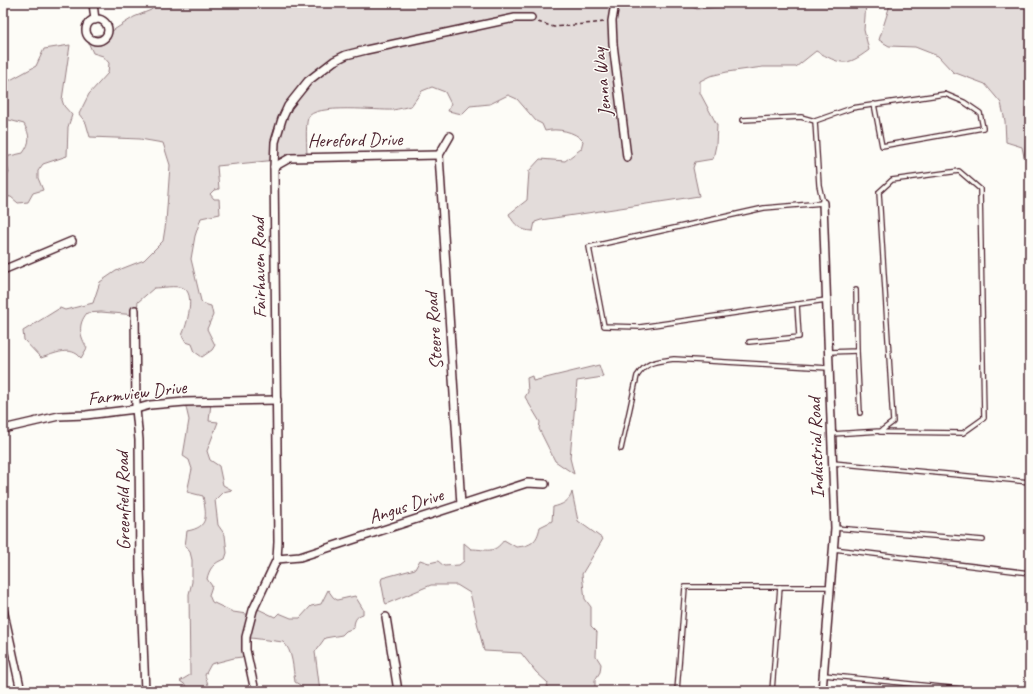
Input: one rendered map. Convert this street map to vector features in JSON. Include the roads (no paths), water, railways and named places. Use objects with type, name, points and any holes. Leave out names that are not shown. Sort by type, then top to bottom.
[{"type":"street","points":[[93,3],[96,20]]},
{"type":"street","name":"Jenna Way","points":[[615,3],[612,21],[627,157]]},
{"type":"street","name":"Fairhaven Road","points":[[255,691],[246,650],[248,624],[277,559],[277,400],[274,167],[275,142],[282,119],[288,106],[308,81],[334,61],[346,55],[515,18],[531,18]]},
{"type":"street","points":[[439,155],[450,136]]},
{"type":"street","name":"Hereford Drive","points":[[274,167],[290,158],[439,155]]},
{"type":"street","name":"Steere Road","points":[[439,155],[461,505]]},
{"type":"street","name":"Industrial Road","points":[[822,691],[832,587],[835,528],[823,203]]},
{"type":"street","points":[[3,270],[72,241]]},
{"type":"street","name":"Greenfield Road","points":[[135,310],[136,409],[139,440],[140,570],[145,691]]},
{"type":"street","name":"Farmview Drive","points":[[3,429],[59,416],[86,415],[136,409],[150,405],[185,402],[277,400]]},
{"type":"street","name":"Angus Drive","points":[[277,559],[300,557],[527,483],[545,484]]},
{"type":"street","points":[[3,609],[21,691]]},
{"type":"street","points":[[386,617],[398,691]]},
{"type":"lane","points":[[743,120],[801,117],[815,121],[852,108],[874,104],[945,94],[964,102],[980,113],[983,128],[882,146],[874,104]]},
{"type":"lane","points":[[815,121],[818,185],[823,203],[764,208],[589,247],[604,326],[640,327],[826,300]]},
{"type":"lane","points":[[832,434],[880,432],[963,433],[984,418],[980,189],[959,171],[892,180],[879,192],[893,422],[880,432]]},
{"type":"lane","points":[[856,290],[860,413]]},
{"type":"lane","points":[[749,342],[799,337],[798,304]]},
{"type":"lane","points":[[828,352],[857,351]]},
{"type":"lane","points":[[621,449],[637,376],[643,367],[652,362],[674,359],[828,368]]},
{"type":"lane","points":[[833,463],[1030,482]]},
{"type":"lane","points":[[835,528],[983,540]]},
{"type":"lane","points":[[834,549],[983,566],[1030,573]]},
{"type":"lane","points":[[677,691],[686,587],[832,587]]},
{"type":"lane","points":[[772,691],[780,587]]},
{"type":"lane","points":[[824,675],[979,691]]}]
